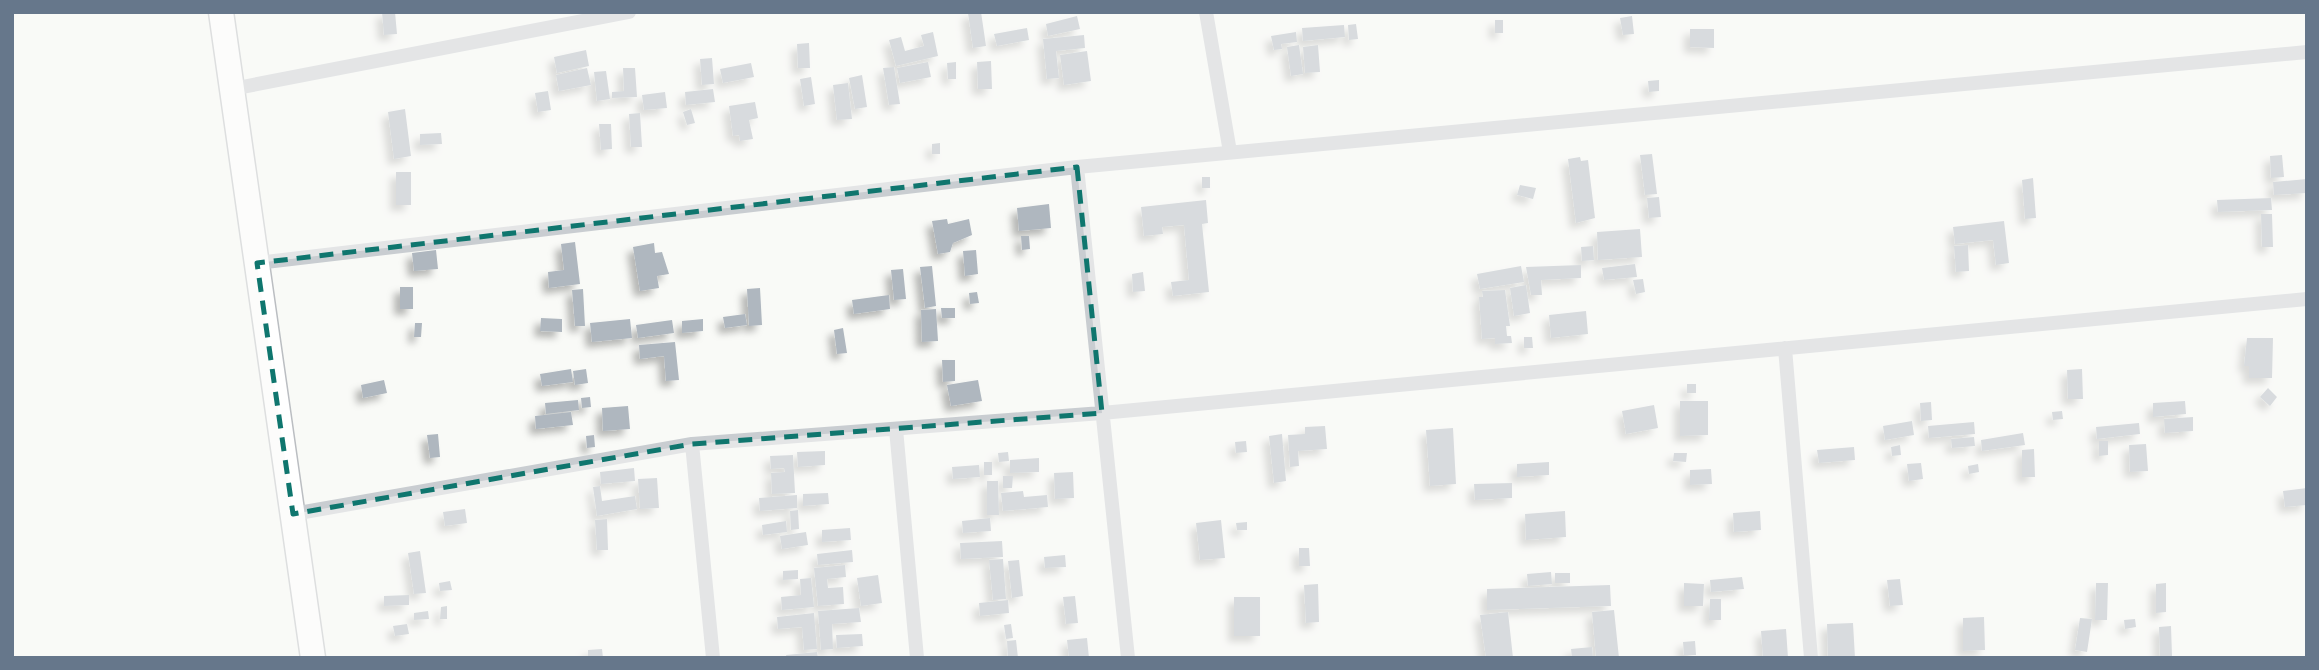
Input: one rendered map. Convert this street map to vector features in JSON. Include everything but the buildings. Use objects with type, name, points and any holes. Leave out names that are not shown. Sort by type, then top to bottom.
[{"type":"highway","points":[[221,12],[313,658]]},
{"type":"street","points":[[232,89],[629,12]]},
{"type":"street","points":[[1206,12],[1230,152]]},
{"type":"street","points":[[257,263],[1077,167],[2307,52]]},
{"type":"street","points":[[1077,167],[1128,658]]},
{"type":"street","points":[[293,514],[692,444],[1102,414],[2307,299]]},
{"type":"street","points":[[1785,348],[1811,658]]},
{"type":"street","points":[[896,429],[917,658]]},
{"type":"street","points":[[692,444],[713,658]]},
{"type":"highlighted area","points":[[1077,167],[1102,413],[692,444],[293,514],[257,263]]}]
